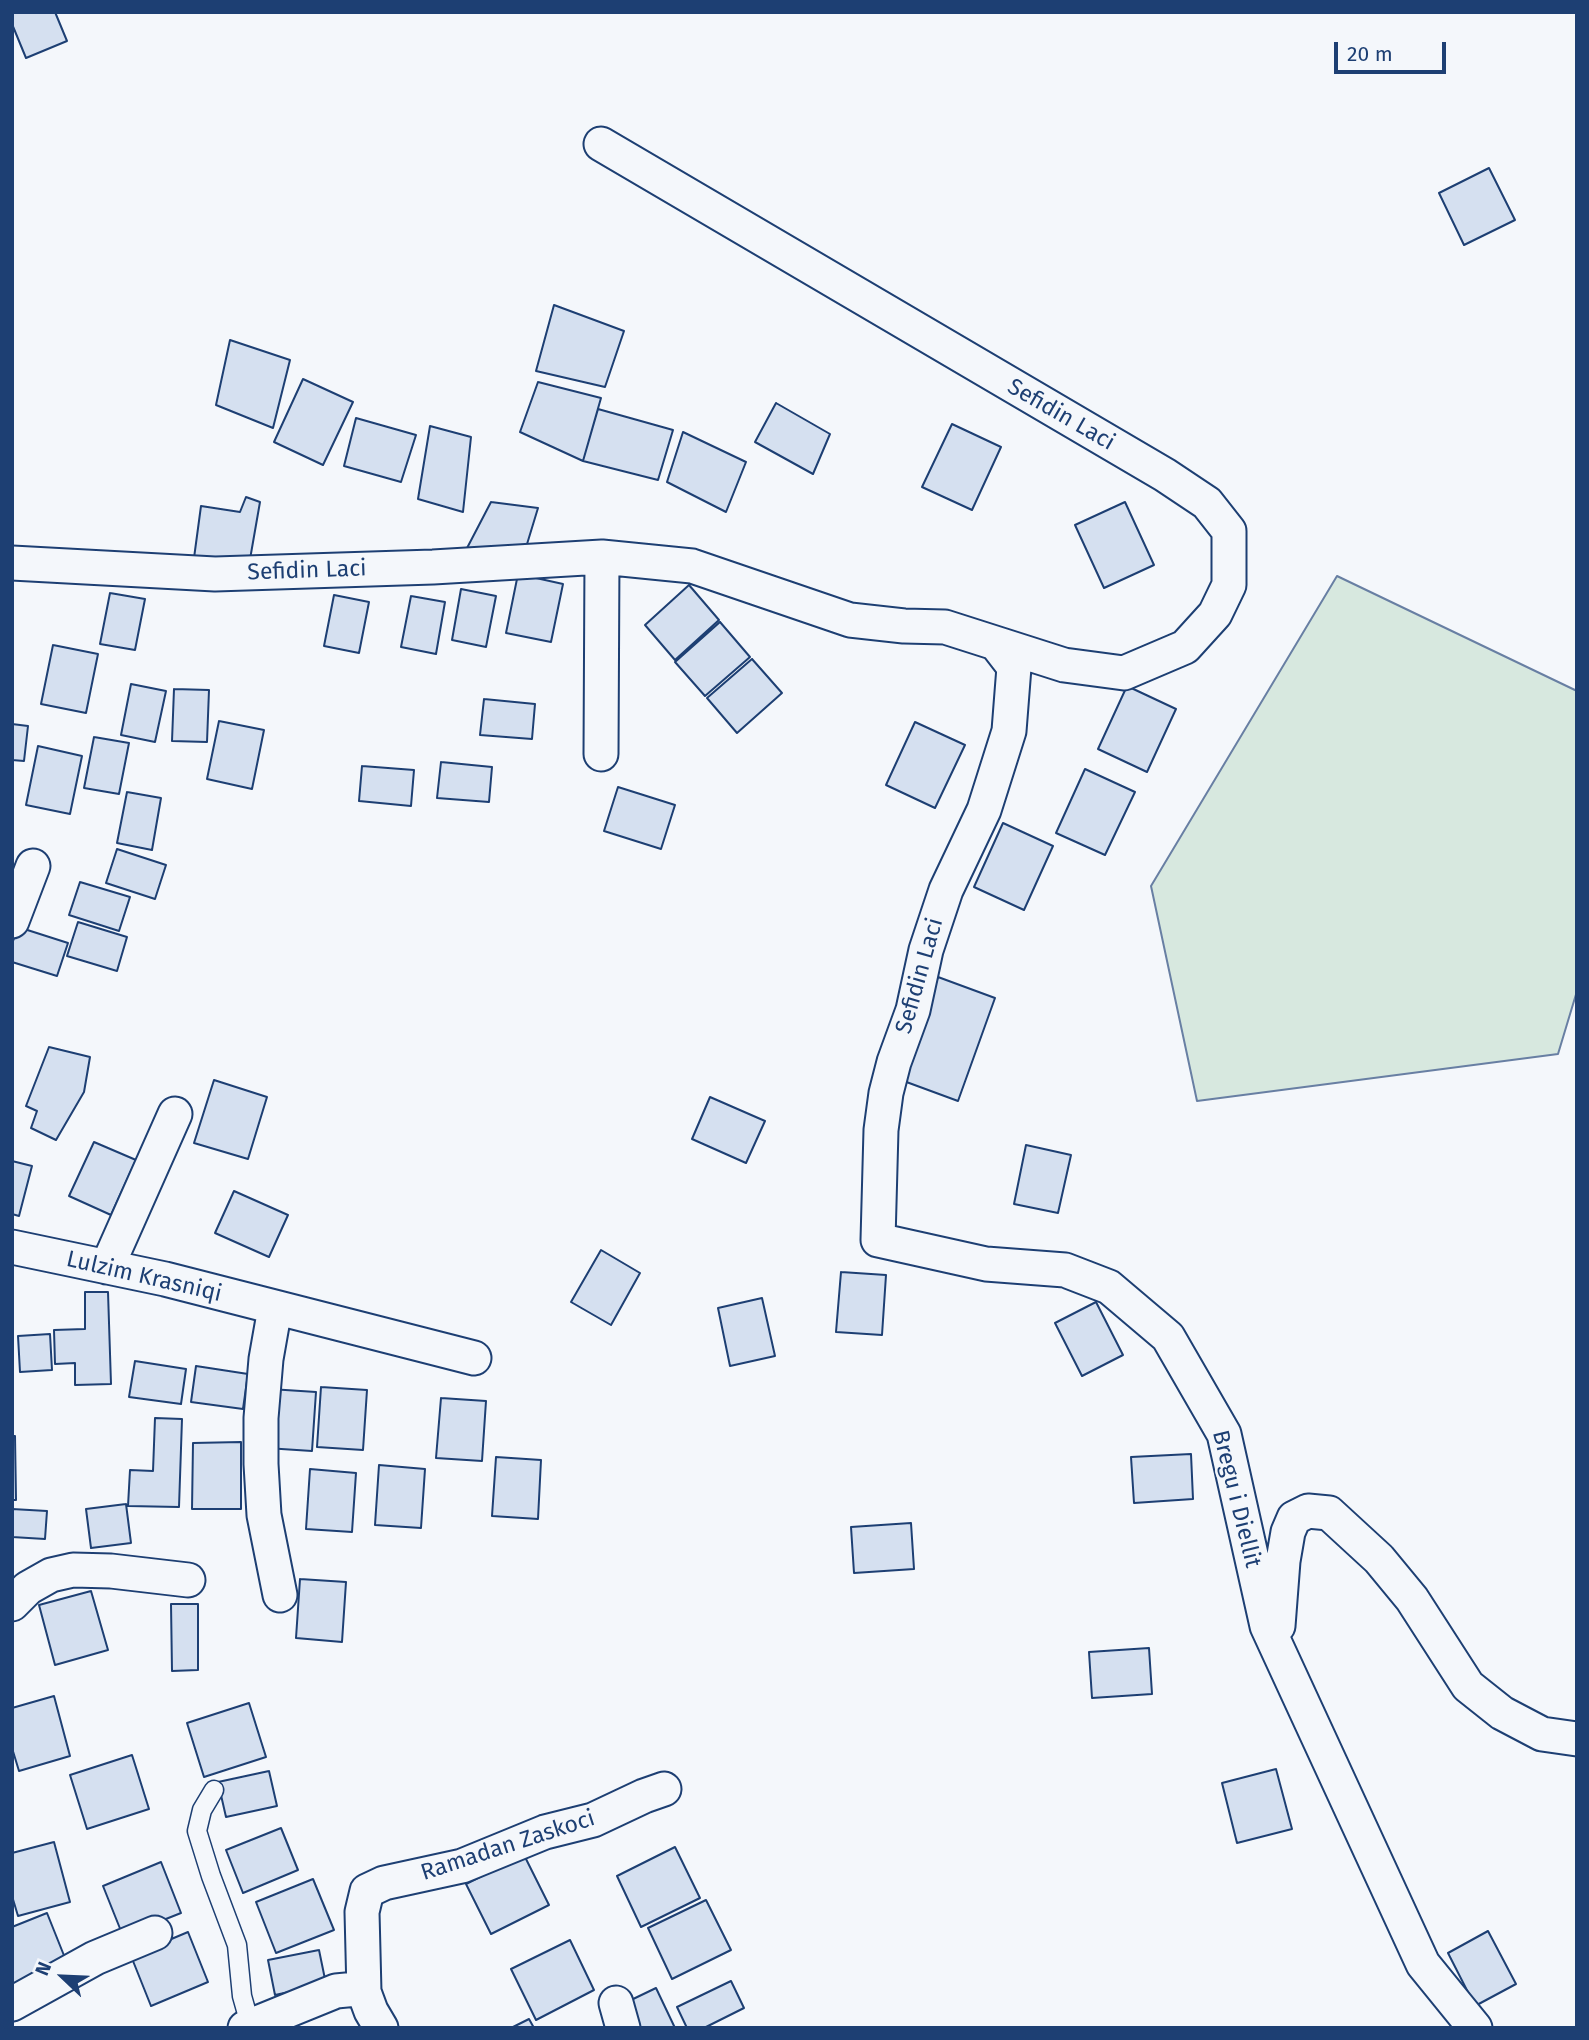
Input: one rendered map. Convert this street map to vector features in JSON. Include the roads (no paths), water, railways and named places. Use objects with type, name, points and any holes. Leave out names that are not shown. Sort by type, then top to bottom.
[{"type":"street","name":"Sefidin Laci","points":[[12,563],[215,574],[433,567],[601,557],[692,566],[850,621],[904,626],[945,626],[1064,665],[1124,673],[1185,647],[1215,614],[1229,585],[1229,531],[1208,503],[1165,475],[601,144]]},
{"type":"street","points":[[601,557],[601,754]]},
{"type":"street","name":"Sefidin Laci","points":[[878,1240],[881,1130],[886,1093],[894,1062],[914,1010],[926,950],[946,890],[984,810],[1009,731],[1014,667],[997,645]]},
{"type":"street","points":[[12,921],[33,866]]},
{"type":"street","points":[[107,1267],[175,1114]]},
{"type":"street","name":"Bregu i Diellit","points":[[878,1240],[986,1264],[1066,1270],[1109,1287],[1168,1337],[1224,1434],[1267,1626],[1423,1964],[1475,2028]]},
{"type":"street","name":"Lulzim Krasniqi","points":[[12,1247],[166,1279],[474,1358]]},
{"type":"street","points":[[275,1308],[261,1418],[261,1464],[264,1515],[280,1595]]},
{"type":"street","name":"Bregu i Diellit","points":[[1278,1649],[1283,1561],[1288,1532],[1294,1518],[1308,1511],[1329,1513],[1379,1559],[1412,1599],[1468,1686],[1502,1713],[1542,1734],[1577,1739]]},
{"type":"street","points":[[12,1604],[28,1588],[51,1575],[74,1570],[111,1571],[188,1580]]},
{"type":"street","name":"Ramadan Zaskoci","points":[[381,2028],[370,2011],[364,1992],[362,1912],[367,1891],[384,1883],[462,1866],[545,1832],[593,1820],[644,1796],[664,1790]]},
{"type":"street","points":[[12,2004],[95,1958],[155,1933]]},
{"type":"street","points":[[248,2027],[335,1991],[357,1989],[364,1992]]},
{"type":"street","points":[[12,2015],[17,2028]]},
{"type":"lane","points":[[215,1790],[202,1810],[197,1830],[237,1944],[248,2027]]}]
